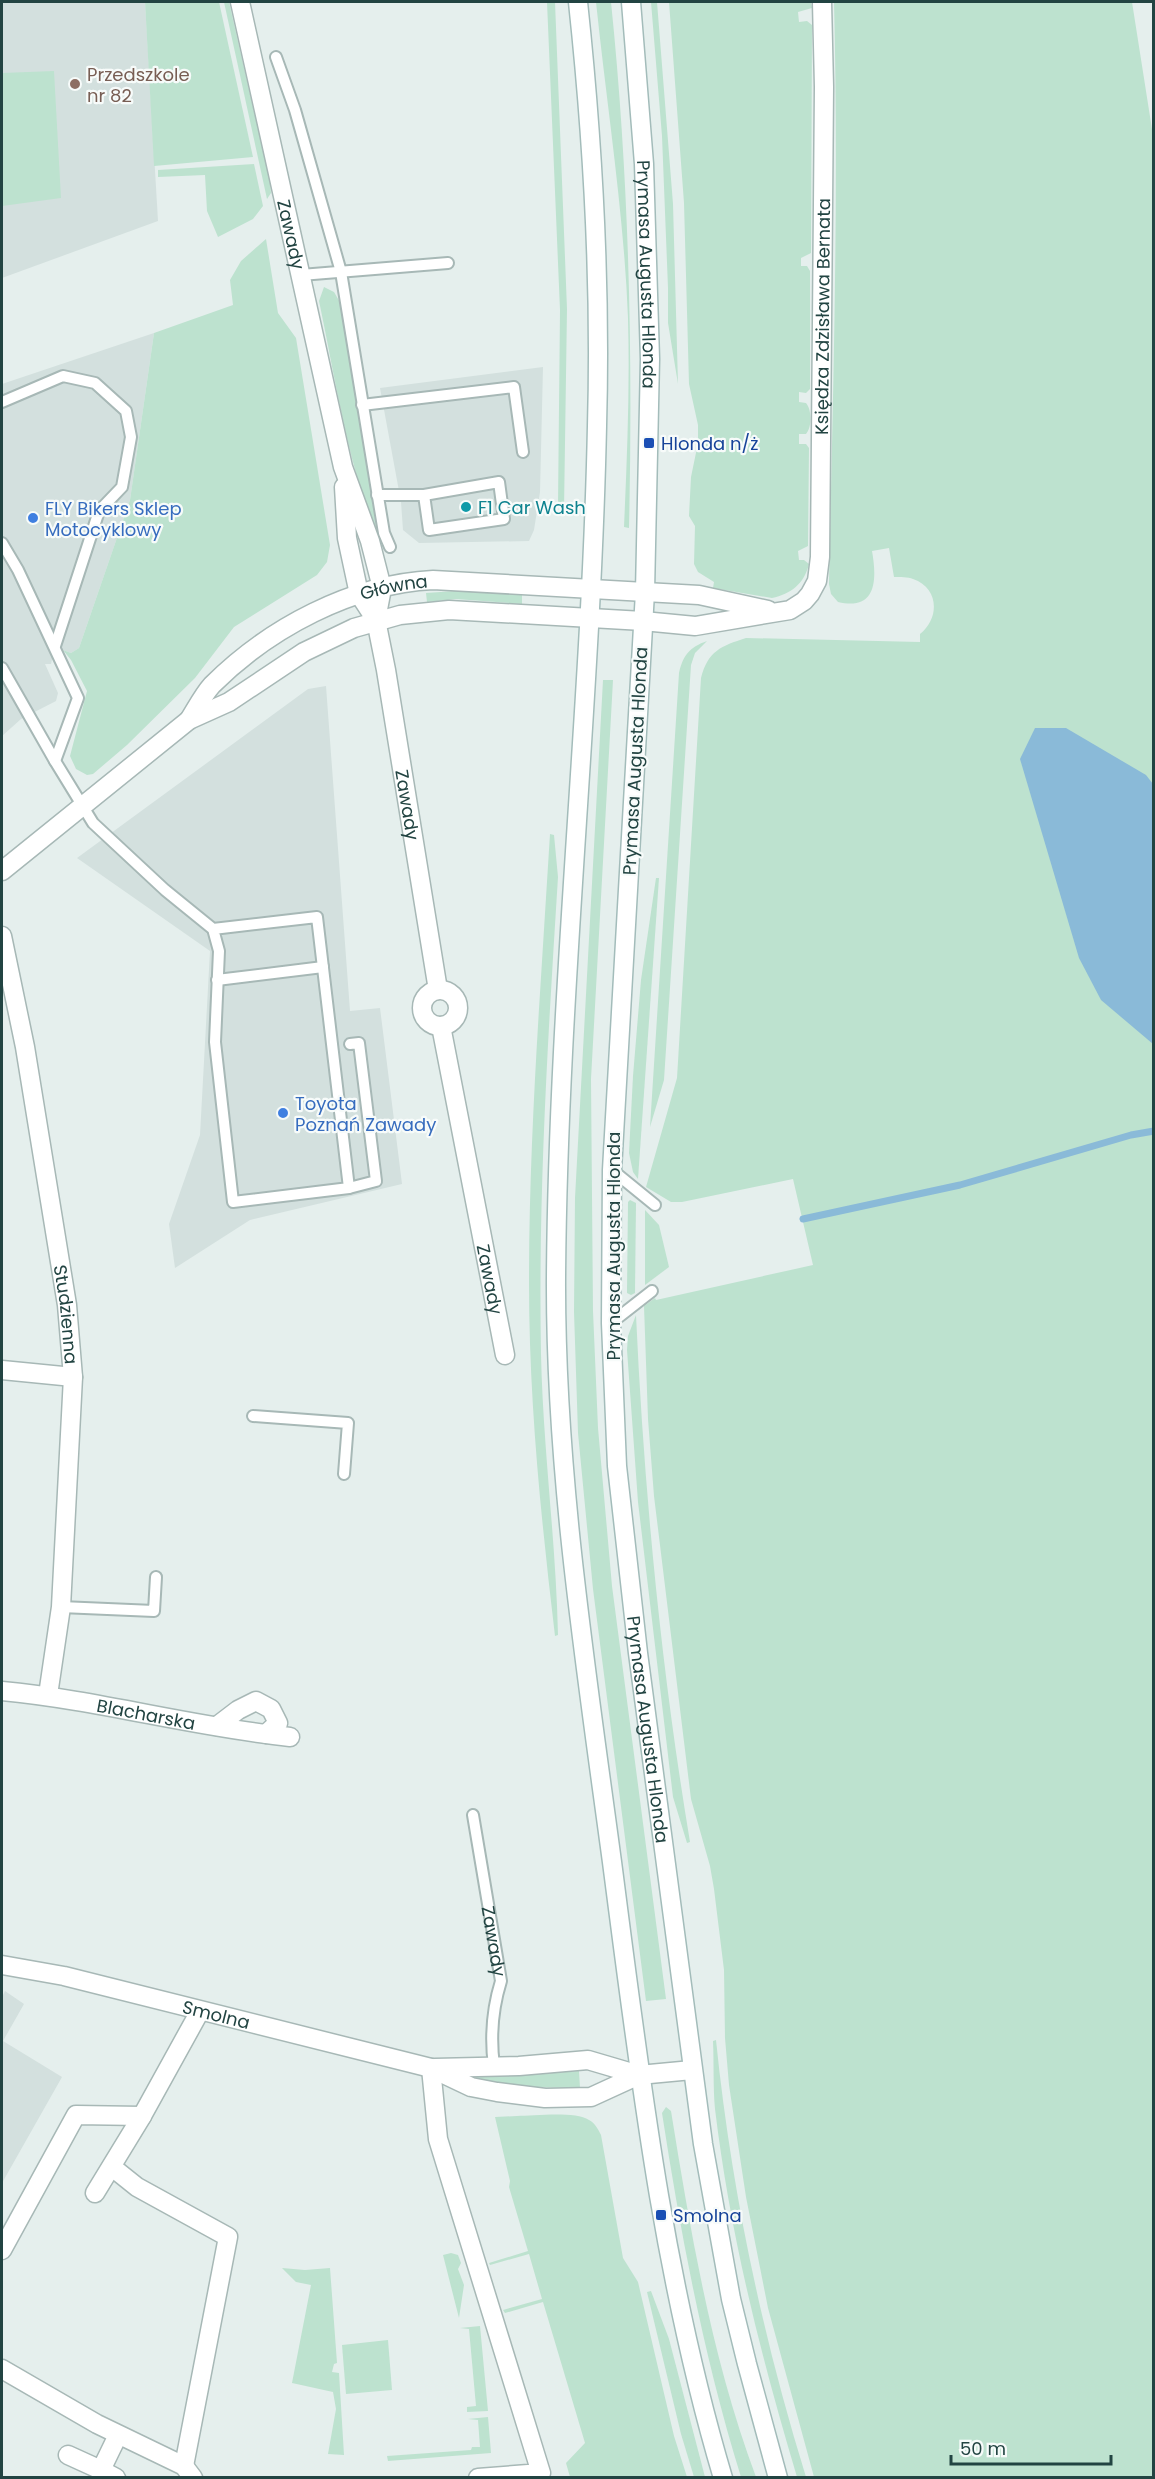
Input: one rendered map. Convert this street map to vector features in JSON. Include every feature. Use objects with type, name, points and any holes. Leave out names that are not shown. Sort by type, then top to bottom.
[{"type":"street","name":"Zawady","points":[[240,2],[343,467],[347,538],[360,594],[376,620],[389,686],[438,990]]},
{"type":"street","points":[[578,2],[584,55],[596,244],[598,420],[560,1151],[556,1280],[559,1385],[567,1504],[579,1608],[639,2075],[661,2215],[679,2302],[693,2367],[723,2478]]},
{"type":"street","name":"Prymasa Augusta Hlonda","points":[[631,2],[648,227],[650,359],[645,592],[612,1170],[611,1323],[617,1466],[626,1555],[692,2070],[713,2207],[731,2300],[778,2478]]},
{"type":"street","name":"Księdza Zdzisława Bernata","points":[[782,612],[798,606],[810,594],[817,581],[820,557],[824,87],[822,2]]},
{"type":"street","name":"Zawady","points":[[343,467],[377,537],[382,588],[376,620]]},
{"type":"street","name":"Główna","points":[[189,720],[211,687],[271,638],[320,610],[360,594],[417,581],[590,587],[699,596],[782,612]]},
{"type":"street","name":"Główna","points":[[2,871],[189,720],[229,702],[321,642],[376,620],[420,612],[449,610],[589,617],[694,626],[782,612]]},
{"type":"street","name":"Studzienna","points":[[2,936],[25,1047],[65,1293],[74,1377],[61,1607],[48,1695]]},
{"type":"street","points":[[438,990],[450,993],[457,1005],[454,1019],[441,1026],[427,1021],[422,1008],[427,995],[438,990]]},
{"type":"street","name":"Zawady","points":[[441,1026],[505,1355]]},
{"type":"street","points":[[2,1370],[74,1377]]},
{"type":"street","name":"Blacharska","points":[[2,1691],[48,1695],[290,1737]]},
{"type":"street","points":[[217,1726],[238,1710],[256,1701],[271,1709],[278,1722],[266,1734]]},
{"type":"street","name":"Smolna","points":[[3,1967],[64,1976],[431,2068],[471,2087],[497,2092],[545,2098],[591,2097],[639,2075],[692,2070]]},
{"type":"street","points":[[95,2193],[142,2116],[200,2011]]},
{"type":"street","name":"Smolna","points":[[431,2068],[588,2060],[639,2075]]},
{"type":"street","points":[[431,2068],[438,2139],[542,2476],[478,2478]]},
{"type":"street","points":[[2,2250],[76,2115],[142,2116]]},
{"type":"street","points":[[2,2369],[118,2435],[189,2472],[228,2237],[136,2187],[112,2167]]},
{"type":"street","points":[[68,2455],[109,2474],[118,2435]]},
{"type":"lane","points":[[276,57],[295,110],[341,272],[377,495],[377,537],[390,547]]},
{"type":"lane","points":[[301,275],[448,263]]},
{"type":"lane","points":[[2,402],[63,376],[95,383],[126,411],[131,437],[122,487],[99,511],[55,646]]},
{"type":"lane","points":[[362,405],[514,387],[523,452]]},
{"type":"lane","points":[[377,495],[424,495],[499,482],[504,519],[429,530],[424,495]]},
{"type":"lane","points":[[2,543],[18,570],[78,698],[55,761]]},
{"type":"lane","points":[[2,668],[82,807],[106,837],[213,929],[219,951],[215,1042],[233,1202],[349,1188],[376,1181],[359,1043],[350,1044]]},
{"type":"lane","points":[[213,929],[317,918],[349,1188]]},
{"type":"lane","points":[[217,981],[323,967]]},
{"type":"lane","points":[[612,1170],[655,1205]]},
{"type":"lane","points":[[611,1323],[652,1291]]},
{"type":"lane","points":[[253,1416],[348,1423],[344,1474]]},
{"type":"lane","points":[[61,1607],[154,1611],[156,1577]]},
{"type":"lane","name":"Zawady","points":[[473,1815],[501,1981],[493,2008],[491,2048],[494,2066]]},
{"type":"shaded area","name":"Przedszkole nr 82","points":[[2,2],[145,2],[158,221],[2,278]]},
{"type":"shaded area","points":[[154,333],[130,500],[79,648],[71,653],[63,650],[53,655],[51,664],[45,664],[58,693],[56,701],[21,719],[2,736],[2,384]]},
{"type":"shaded area","points":[[543,367],[540,492],[534,530],[529,541],[419,543],[403,530],[401,502],[380,388]]},
{"type":"shaded area","points":[[326,686],[350,1011],[380,1008],[402,1184],[250,1220],[175,1268],[169,1224],[200,1135],[210,951],[77,858],[308,689]]},
{"type":"shaded area","points":[[5,1991],[24,2004],[3,2041],[62,2077],[2,2183],[2,1997]]},
{"type":"green space","points":[[145,2],[219,2],[253,157],[154,166]]},
{"type":"green space","points":[[224,2],[229,2],[270,182],[271,193],[267,199]]},
{"type":"green space","points":[[547,2],[555,2],[567,309],[564,511],[558,505],[560,310]]},
{"type":"green space","points":[[596,2],[611,2],[622,133],[630,330],[629,528],[624,527],[629,370],[626,279]]},
{"type":"green space","points":[[651,2],[657,2],[673,204],[678,384],[668,323],[662,136]]},
{"type":"green space","points":[[669,2],[811,2],[812,8],[798,12],[799,22],[807,21],[812,25],[811,253],[801,258],[801,266],[807,266],[810,271],[810,389],[806,393],[799,392],[799,402],[806,403],[810,418],[806,434],[799,434],[799,444],[806,444],[809,448],[808,546],[798,551],[799,560],[804,560],[809,564],[804,577],[796,587],[772,598],[713,588],[714,582],[698,572],[694,564],[695,526],[689,516],[691,477],[698,443],[698,425],[689,384],[684,203]]},
{"type":"green space","points":[[834,2],[1132,2],[1154,142],[1153,2477],[814,2477],[768,2308],[746,2197],[729,2085],[725,2038],[724,1970],[714,1889],[710,1866],[691,1799],[654,1496],[648,1419],[644,1306],[655,1298],[656,1300],[813,1265],[793,1179],[682,1202],[671,1202],[646,1187],[677,1078],[701,678],[707,661],[717,651],[746,638],[920,642],[920,634],[931,620],[934,604],[928,589],[922,583],[911,578],[894,577],[889,548],[872,551],[874,582],[872,590],[860,602],[851,604],[838,602],[831,594],[829,584],[836,220]]},
{"type":"green space","points":[[54,71],[61,198],[2,206],[2,73]]},
{"type":"green space","points":[[254,164],[263,206],[253,219],[218,237],[207,211],[205,175],[158,177],[158,170]]},
{"type":"green space","points":[[266,239],[278,313],[296,338],[330,545],[327,562],[317,575],[234,627],[195,678],[127,745],[93,774],[87,775],[76,769],[70,756],[87,691],[71,660],[63,650],[71,653],[79,648],[130,500],[154,333],[233,305],[230,280],[241,261]]},
{"type":"green space","points":[[324,287],[334,292],[341,304],[378,537],[358,481],[343,421],[319,301]]},
{"type":"green space","points":[[455,591],[522,594],[522,604],[456,599],[427,602],[426,593]]},
{"type":"green space","points":[[707,641],[695,653],[691,665],[664,1080],[650,1127],[679,673],[688,653]]},
{"type":"green space","points":[[603,680],[613,680],[591,1079],[593,1311],[598,1428],[612,1586],[666,1999],[646,2001],[593,1589],[578,1433],[574,1312],[575,1198]]},
{"type":"green space","points":[[550,834],[554,835],[558,877],[545,1116],[540,1294],[542,1389],[557,1600],[558,1635],[555,1636],[537,1460],[531,1371],[529,1283],[533,1114]]},
{"type":"green space","points":[[656,878],[659,878],[638,1179],[633,1172],[629,1153],[633,1076],[641,980]]},
{"type":"green space","points":[[630,1200],[636,1203],[635,1293],[631,1295],[627,1293],[628,1202]]},
{"type":"green space","points":[[645,1210],[659,1225],[669,1267],[645,1285]]},
{"type":"green space","points":[[636,1315],[655,1579],[670,1711],[690,1842],[687,1843],[673,1797],[638,1502],[627,1350],[628,1336]]},
{"type":"green space","points":[[716,2040],[730,2151],[750,2261],[775,2370],[806,2477],[797,2477],[759,2341],[738,2249],[715,2109],[713,2041]]},
{"type":"green space","points":[[579,2071],[580,2088],[521,2087],[467,2076],[468,2072],[522,2074]]},
{"type":"green space","points":[[666,2107],[671,2111],[695,2250],[715,2342],[756,2477],[741,2477],[705,2342],[677,2205],[662,2113]]},
{"type":"green space","points":[[565,2115],[589,2120],[601,2135],[623,2258],[638,2282],[674,2436],[687,2477],[570,2477],[566,2463],[585,2443],[543,2302],[505,2313],[503,2310],[542,2299],[529,2254],[490,2265],[489,2263],[528,2251],[509,2187],[510,2181],[495,2117]]},
{"type":"green space","points":[[451,2253],[458,2255],[461,2263],[458,2269],[464,2285],[459,2318],[443,2255]]},
{"type":"green space","points":[[282,2268],[305,2270],[330,2268],[337,2363],[334,2364],[332,2372],[339,2373],[344,2455],[328,2454],[336,2409],[333,2392],[292,2383],[311,2285],[296,2282]]},
{"type":"green space","points":[[651,2291],[669,2339],[705,2477],[694,2477],[681,2434],[647,2292]]},
{"type":"green space","points":[[480,2326],[488,2411],[467,2412],[467,2407],[476,2406],[469,2329],[460,2328]]},
{"type":"green space","points":[[388,2340],[392,2390],[346,2394],[342,2345]]},
{"type":"green space","points":[[488,2417],[491,2453],[388,2461],[387,2456],[471,2450],[472,2447],[480,2447],[478,2420],[468,2419]]},
{"type":"water","points":[[1035,728],[1066,728],[1146,775],[1153,784],[1153,1044],[1101,1000],[1079,958],[1020,759]]},
{"type":"waterway","points":[[803,1219],[960,1185],[1131,1135],[1154,1131]]},
{"type":"place","name":"Przedszkole nr 82","points":[[75,84]]},
{"type":"place","name":"Hlonda n/ż","points":[[649,443]]},
{"type":"place","name":"F1 Car Wash","points":[[466,507]]},
{"type":"place","name":"FLY Bikers Sklep Motocyklowy","points":[[33,518]]},
{"type":"place","name":"Toyota Poznań Zawady","points":[[283,1113]]},
{"type":"place","name":"Smolna","points":[[661,2215]]}]
